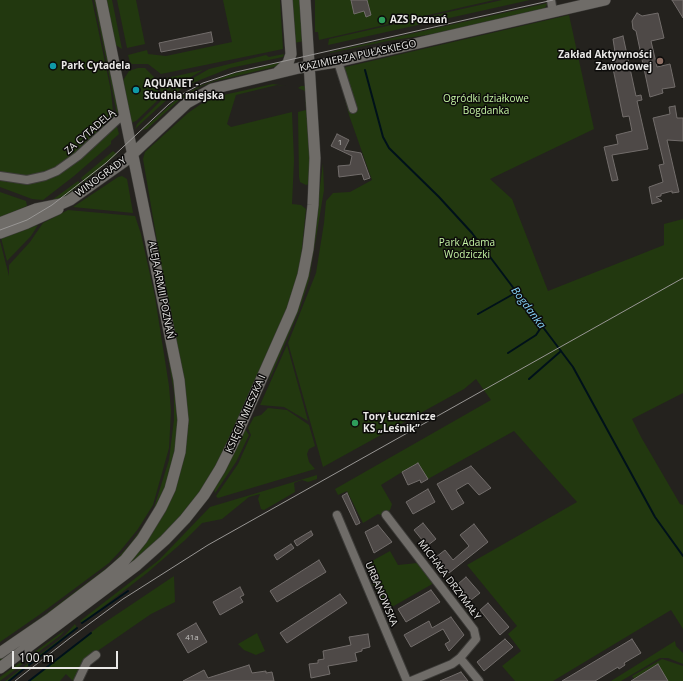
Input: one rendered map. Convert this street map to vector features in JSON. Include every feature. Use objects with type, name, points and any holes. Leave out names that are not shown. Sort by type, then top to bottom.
[{"type":"street","name":"ALEJA ARMII POZNAŃ","points":[[0,653],[51,618],[118,567],[142,539],[166,499],[178,465],[183,429],[183,408],[179,380],[101,0]]},
{"type":"street","points":[[273,74],[284,67],[290,56],[287,0]]},
{"type":"street","name":"KSIĘCIA MIESZKA I","points":[[0,668],[156,549],[177,529],[198,502],[227,457],[292,310],[306,262],[315,177],[314,132],[305,0]]},
{"type":"street","points":[[550,0],[552,12]]},
{"type":"street","name":"KAZIMIERZA PUŁASKIEGO","points":[[132,153],[184,105],[198,96],[225,85],[310,66],[338,62],[605,0]]},
{"type":"street","points":[[292,70],[304,59],[308,44]]},
{"type":"street","points":[[338,62],[350,104],[353,109]]},
{"type":"street","name":"ZA CYTADELĄ","points":[[0,176],[27,180],[57,171],[78,156],[117,120],[125,116]]},
{"type":"street","name":"WINOGRADY","points":[[0,233],[36,219],[62,206],[125,161],[132,153]]},
{"type":"street","name":"WINOGRADY","points":[[0,223],[32,210],[61,204],[70,200]]},
{"type":"street","name":"MICHAŁA DRZYMAŁY","points":[[386,514],[474,630],[476,639],[460,658],[452,664],[412,681]]},
{"type":"street","name":"URBANOWSKA","points":[[337,515],[407,681]]},
{"type":"street","points":[[78,681],[87,662],[96,655]]},
{"type":"street","points":[[460,658],[479,681]]},
{"type":"green space","name":"Park Cytadela","points":[[0,0],[92,0],[111,91],[113,112],[119,134],[111,141],[111,144],[43,200],[32,199],[0,187]]},
{"type":"green space","points":[[94,0],[97,0],[118,111],[117,114]]},
{"type":"green space","points":[[105,0],[112,0],[122,49],[114,44]]},
{"type":"green space","points":[[117,0],[136,0],[145,44],[127,48]]},
{"type":"green space","points":[[223,0],[280,0],[283,49],[161,74],[148,64],[132,64],[130,62],[128,55],[147,50],[148,54],[166,56],[232,42]]},
{"type":"green space","points":[[291,0],[302,0],[305,41],[294,43]]},
{"type":"green space","points":[[315,0],[351,0],[354,13],[370,9],[367,0],[494,0],[319,40],[318,32],[315,32]]},
{"type":"green space","points":[[502,0],[530,0],[328,45],[329,39]]},
{"type":"green space","points":[[548,3],[544,9],[445,32],[388,41],[330,53],[330,52]]},
{"type":"green space","points":[[569,15],[594,129],[490,179],[512,199],[548,291],[664,245],[664,224],[683,219],[683,393],[632,419],[680,504],[683,505],[683,629],[671,610],[553,681],[515,681],[502,666],[521,651],[508,634],[517,626],[467,565],[577,502],[514,431],[428,479],[418,463],[402,472],[381,485],[392,504],[390,510],[383,516],[378,514],[363,523],[347,491],[338,495],[335,489],[491,400],[476,379],[464,389],[323,467],[288,343],[316,273],[326,201],[333,193],[350,192],[372,180],[349,115],[337,69]]},
{"type":"green space","points":[[284,54],[283,57],[230,68],[190,84],[173,94],[135,129],[137,124],[172,90],[209,69],[266,55],[269,57]]},
{"type":"green space","points":[[282,62],[274,67],[215,81],[200,87],[178,101],[147,129],[142,130],[177,99],[200,86],[232,74]]},
{"type":"green space","points":[[138,68],[145,68],[154,77],[160,98],[136,121],[131,123],[122,82],[129,71]]},
{"type":"green space","points":[[203,70],[174,87],[162,95],[158,80]]},
{"type":"green space","points":[[273,84],[286,86],[277,85],[236,95],[227,124],[231,127],[292,112],[294,160],[292,204],[301,205],[306,209],[300,267],[293,295],[223,455],[196,499],[156,544],[0,663],[0,657],[119,572],[158,522],[185,405],[143,159],[145,152],[188,113],[201,104],[219,96]]},
{"type":"green space","points":[[301,86],[307,86],[310,132],[309,184],[306,185],[300,182],[299,177],[298,112],[306,110],[305,91],[298,88]]},
{"type":"green space","points":[[113,151],[117,154],[84,182],[81,178]]},
{"type":"green space","points":[[323,163],[324,190],[309,280],[299,311],[268,383],[316,217]]},
{"type":"green space","points":[[122,176],[127,179],[133,213],[73,207],[118,177]]},
{"type":"green space","points":[[78,181],[81,184],[59,201],[48,203]]},
{"type":"green space","points":[[0,192],[26,201],[27,206],[0,218]]},
{"type":"green space","points":[[68,210],[135,216],[141,234],[155,297],[169,386],[171,411],[169,448],[153,505],[138,529],[121,550],[109,563],[0,642],[0,241],[9,276],[9,265],[30,242],[43,223]]},
{"type":"green space","points":[[38,225],[31,236],[7,261],[1,238]]},
{"type":"green space","points":[[161,316],[176,386],[179,421],[171,473],[150,519],[124,555],[103,574],[0,649],[0,646],[43,616],[113,563],[130,544],[152,514],[169,460],[174,420],[174,393]]},
{"type":"green space","points":[[287,345],[308,421],[284,407],[260,405]]},
{"type":"green space","points":[[268,408],[287,410],[309,425],[315,446],[309,449],[307,454],[309,462],[315,469],[218,498],[216,496],[238,464],[251,435],[248,428],[254,417],[261,415]]},
{"type":"green space","points":[[245,429],[249,435],[236,462],[215,493],[214,489]]},
{"type":"green space","points":[[317,475],[317,479],[308,482],[302,480],[294,483],[295,492],[264,510],[261,509],[258,499],[260,494],[249,497],[222,519],[202,523],[184,541],[147,573],[82,623],[80,621],[159,560],[210,507]]},
{"type":"green space","points":[[390,551],[398,565],[417,563],[434,583],[385,611],[367,570],[372,561]]},
{"type":"green space","points":[[174,576],[175,602],[151,614],[83,661],[73,681],[66,674],[60,681],[29,681],[98,627]]},
{"type":"green space","points":[[75,624],[77,628],[9,681],[5,681],[64,636]]},
{"type":"green space","points":[[65,630],[61,635],[0,681],[0,677]]},
{"type":"green space","points":[[257,633],[265,651],[256,655],[244,650],[238,644]]},
{"type":"green space","points":[[675,641],[676,646],[683,653],[683,664],[668,658],[660,658],[621,681],[611,681]]},
{"type":"green space","points":[[662,659],[683,666],[683,681],[666,681],[667,680],[658,665],[634,679],[632,676]]},
{"type":"building","points":[[351,0],[367,0],[371,15],[366,17],[364,11],[354,14]]},
{"type":"building","points":[[672,0],[683,0],[683,18]]},
{"type":"building","points":[[637,13],[642,16],[658,13],[664,38],[651,41],[657,67],[670,64],[675,87],[662,89],[663,93],[650,97],[636,31],[633,29],[632,21]]},
{"type":"building","points":[[211,32],[213,42],[161,52],[159,43]]},
{"type":"building","points":[[623,36],[636,96],[641,95],[642,100],[637,101],[648,149],[612,155],[618,180],[612,181],[604,147],[618,144],[616,135],[632,131],[629,116],[623,117],[610,54],[615,52],[613,39]]},
{"type":"building","points":[[675,106],[677,118],[683,118],[683,141],[667,140],[679,192],[672,193],[672,191],[661,194],[661,196],[656,197],[662,201],[652,204],[649,187],[663,182],[659,165],[664,164],[653,118],[670,114],[669,107]]},
{"type":"building","points":[[337,134],[349,140],[344,150],[361,153],[370,178],[364,180],[362,174],[339,177],[338,166],[350,165],[352,156],[331,146]]},
{"type":"building","points":[[418,463],[428,479],[421,483],[420,480],[408,485],[402,472]]},
{"type":"building","points":[[471,466],[491,488],[479,495],[468,483],[456,490],[464,503],[452,510],[437,484]]},
{"type":"building","points":[[428,489],[435,502],[413,514],[406,502]]},
{"type":"building","points":[[347,493],[360,523],[356,525],[342,496]]},
{"type":"building","points":[[423,523],[436,539],[427,546],[414,530]]},
{"type":"building","points":[[474,524],[488,542],[449,573],[436,557],[445,550],[453,560],[469,546],[460,535]]},
{"type":"building","points":[[378,525],[392,542],[374,553],[365,532]]},
{"type":"building","points":[[311,531],[313,535],[297,546],[294,541]]},
{"type":"building","points":[[291,544],[294,548],[277,560],[274,555]]},
{"type":"building","points":[[319,560],[326,572],[277,602],[270,591]]},
{"type":"building","points":[[466,577],[480,593],[471,600],[458,584]]},
{"type":"building","points":[[240,587],[244,595],[240,597],[243,602],[220,615],[213,602]]},
{"type":"building","points":[[431,590],[440,602],[406,622],[398,609]]},
{"type":"building","points":[[340,594],[347,603],[287,643],[280,633]]},
{"type":"building","points":[[488,603],[509,627],[500,635],[480,610]]},
{"type":"building","points":[[451,617],[464,635],[449,651],[445,644],[450,641],[443,629],[411,647],[404,635],[429,621],[432,628]]},
{"type":"building","points":[[196,623],[207,642],[188,653],[177,634]]},
{"type":"building","points":[[368,634],[370,647],[355,653],[357,661],[328,666],[330,674],[311,678],[309,664],[318,663],[318,660],[324,659],[323,651],[351,645],[349,637]]},
{"type":"building","points":[[505,639],[513,647],[484,671],[477,662]]},
{"type":"building","points":[[632,639],[641,653],[624,663],[625,665],[619,669],[618,667],[595,681],[562,681]]},
{"type":"building","points":[[658,664],[668,681],[631,681]]},
{"type":"building","points":[[249,665],[252,673],[266,671],[266,673],[272,672],[274,681],[183,681],[204,670],[208,678]]},
{"type":"building","points":[[461,672],[468,681],[440,681]]},
{"type":"waterway","name":"Bogdanka","points":[[365,70],[383,137],[389,148],[439,197],[472,233],[573,367],[655,517],[683,556]]},
{"type":"waterway","points":[[478,314],[517,292]]},
{"type":"waterway","points":[[508,353],[536,335],[542,326]]},
{"type":"waterway","points":[[529,379],[561,351]]},
{"type":"waterway","points":[[82,623],[128,591]]},
{"type":"waterway","points":[[29,665],[77,628]]},
{"type":"waterway","points":[[29,681],[91,633]]},
{"type":"waterway","points":[[9,681],[25,668]]},
{"type":"tram line","points":[[0,230],[27,220],[52,205],[106,163],[169,104],[184,93],[203,83],[236,72],[553,0]]},
{"type":"tram line","points":[[15,681],[123,599],[208,545],[683,278]]},
{"type":"place","name":"AZS Poznań","points":[[382,20]]},
{"type":"place","name":"Zakład Aktywności Zawodowej","points":[[660,61]]},
{"type":"place","name":"Park Cytadela","points":[[53,66]]},
{"type":"place","name":"AQUANET - Studnia miejska","points":[[136,90]]},
{"type":"place","name":"Tory Łucznicze KS „Leśnik”","points":[[355,423]]},
{"type":"park label","name":"Ogródki działkowe Bogdanka","points":[[486,104]]},
{"type":"park label","name":"Park Adama Wodziczki","points":[[467,248]]}]
